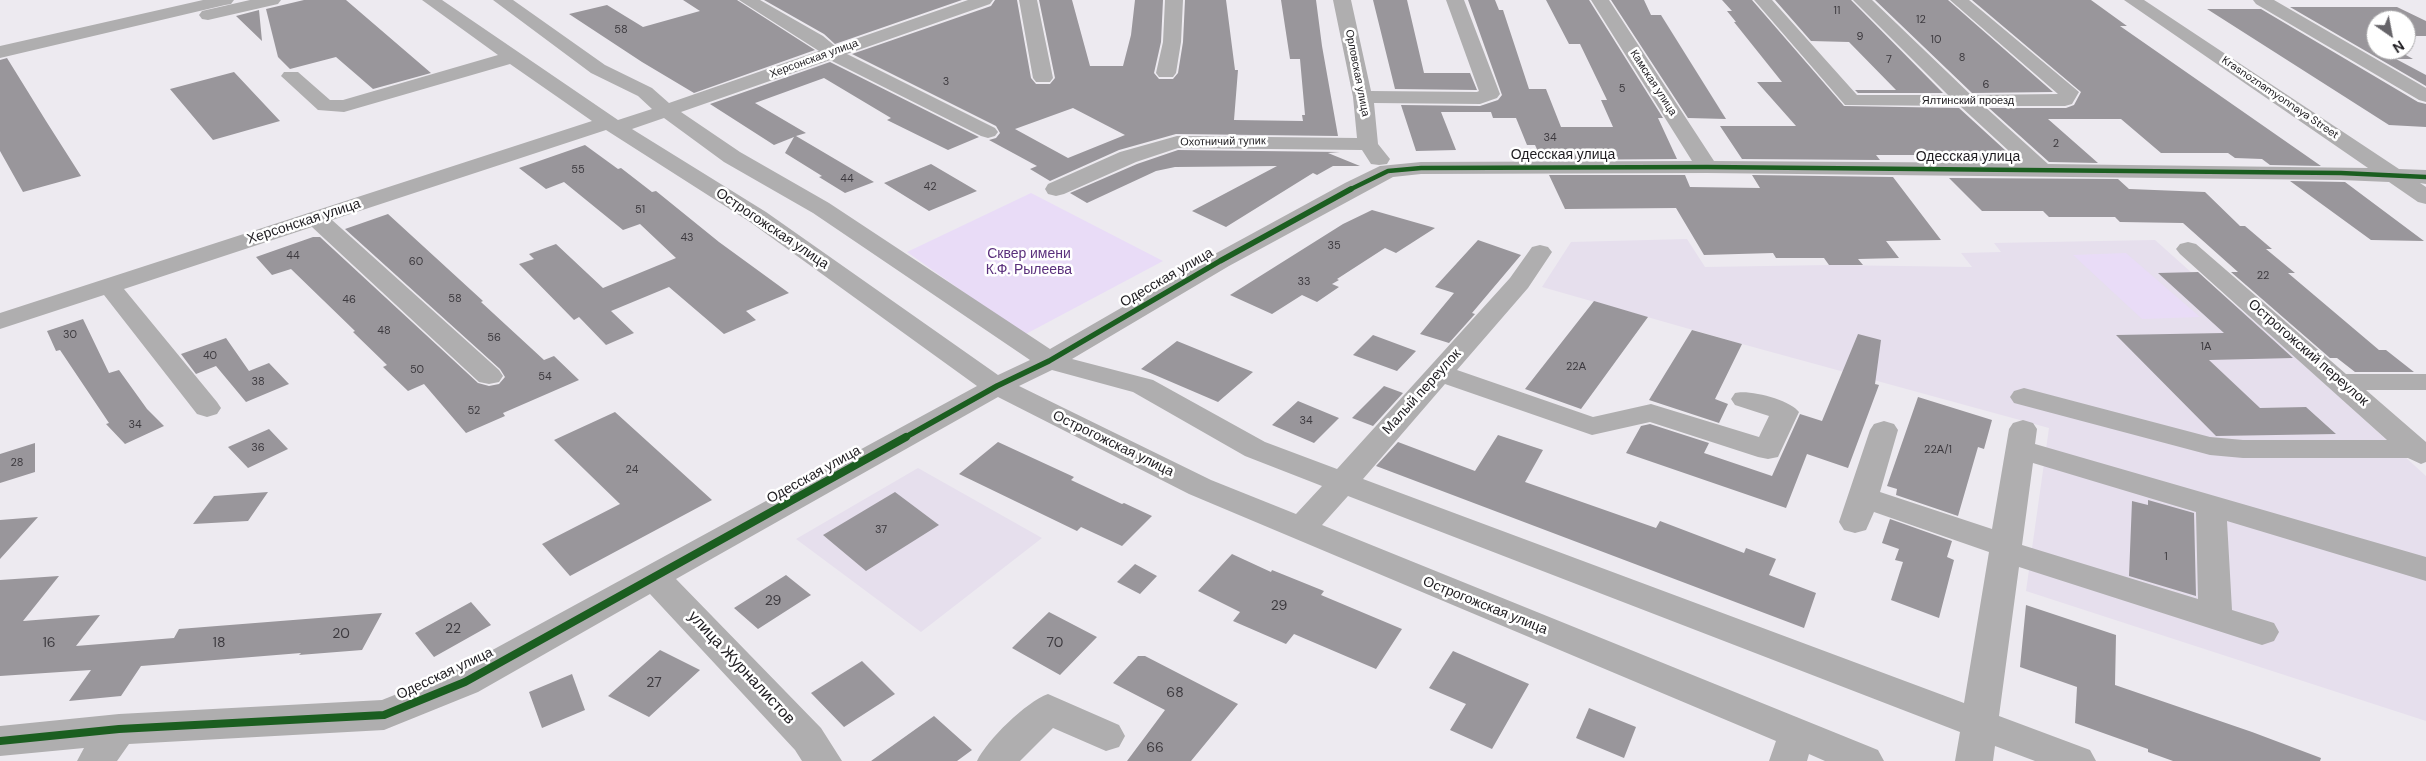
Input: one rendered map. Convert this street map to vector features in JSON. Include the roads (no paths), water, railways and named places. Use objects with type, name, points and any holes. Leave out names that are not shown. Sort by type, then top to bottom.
[{"type":"street","points":[[0,52],[225,0]]},
{"type":"street","points":[[165,25],[272,0]]},
{"type":"street","points":[[502,0],[598,69],[645,92],[667,111],[732,157],[821,208],[1049,361],[1143,386],[1254,449],[1341,484],[2077,761]]},
{"type":"street","points":[[748,0],[816,40],[833,54],[988,132]]},
{"type":"street","name":"Херсонская улица","points":[[0,321],[316,218],[612,126],[667,111],[833,54],[847,46],[984,0]]},
{"type":"street","points":[[1028,0],[1043,78]]},
{"type":"street","points":[[1166,73],[1172,42],[1174,0]]},
{"type":"street","name":"Орловская улица","points":[[1342,0],[1363,97],[1368,144]]},
{"type":"street","points":[[1363,97],[1480,98],[1490,94],[1455,0]]},
{"type":"street","name":"Камская улица","points":[[1600,0],[1707,167]]},
{"type":"street","name":"Ялтинский проезд","points":[[1763,0],[1852,101],[2065,100],[2069,92],[1958,0]]},
{"type":"street","points":[[1862,0],[1966,101],[2041,170]]},
{"type":"street","name":"Krasnoznamyonnaya Street","points":[[2133,0],[2426,197]]},
{"type":"street","points":[[2262,0],[2426,96]]},
{"type":"street","name":"Острогожская улица","points":[[440,1],[513,57],[612,126],[758,217],[931,339],[972,371],[997,386],[1200,488],[1301,529],[1793,748],[1865,761]]},
{"type":"street","points":[[291,76],[325,106],[344,106],[513,57]]},
{"type":"street","name":"Охотничий тупик","points":[[1056,189],[1128,157],[1177,142],[1368,144]]},
{"type":"street","points":[[1368,144],[1388,170]]},
{"type":"street","name":"Одесская улица","points":[[0,741],[119,729],[384,715],[465,682],[997,386],[1049,361],[1220,261],[1388,170],[1421,168],[1707,167],[2041,170],[2426,177]]},
{"type":"street","points":[[316,218],[489,376]]},
{"type":"street","name":"Острогожский переулок","points":[[2188,249],[2421,454]]},
{"type":"street","name":"Малый переулок","points":[[1301,529],[1520,283],[1540,252]]},
{"type":"street","points":[[109,286],[208,408]]},
{"type":"street","points":[[1439,373],[1592,426],[1651,413],[1768,450],[1785,412],[1745,399]]},
{"type":"street","points":[[2341,382],[2426,382]]},
{"type":"street","points":[[2024,397],[2210,446],[2243,449],[2421,454]]},
{"type":"street","points":[[1884,430],[1859,510],[2004,548],[2262,632]]},
{"type":"street","points":[[1974,761],[2021,439],[2211,505],[2426,569]]},
{"type":"street","points":[[2211,505],[2215,617]]},
{"type":"street","name":"улица Журналистов","points":[[655,578],[808,739],[823,761]]},
{"type":"street","points":[[996,761],[1048,709],[1106,736]]},
{"type":"street","points":[[96,761],[119,729]]},
{"type":"park label","name":"Сквер имени К.Ф. Рылеева","points":[[1029,262]]}]
